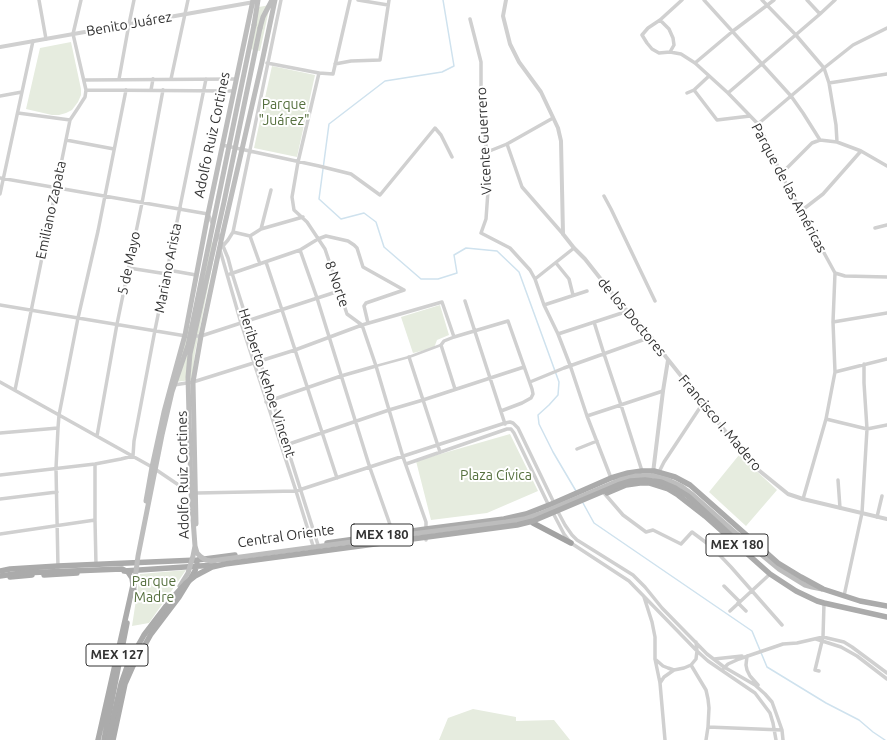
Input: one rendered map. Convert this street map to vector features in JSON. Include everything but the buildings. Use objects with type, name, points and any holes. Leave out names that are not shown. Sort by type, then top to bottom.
[{"type":"highway","points":[[533,523],[571,543]]},
{"type":"highway","points":[[192,577],[203,569],[211,566]]},
{"type":"main road","points":[[104,740],[134,592],[138,556],[162,435],[172,392],[188,345],[257,26],[272,0]]},
{"type":"main road","name":"Adolfo Ruiz Cortines","points":[[113,740],[125,684],[133,666],[151,634],[179,597],[197,567],[193,382],[201,336],[242,150],[265,62],[275,0]]},
{"type":"main road","points":[[108,740],[121,684],[127,667],[144,635],[173,597],[188,573],[195,546],[188,377],[190,354],[224,202],[257,26],[255,1]]},
{"type":"main road","name":"Adolfo Ruiz Cortines","points":[[135,571],[152,467],[171,386],[185,336],[222,145],[255,1]]},
{"type":"main road","name":"MEX 180","points":[[611,478],[642,471],[656,471],[675,477],[690,485],[778,563],[823,589],[860,601],[887,606]]},
{"type":"main road","points":[[195,546],[201,557],[212,561],[506,522],[524,519],[620,480],[636,476],[653,476],[668,480],[681,486],[693,495],[778,579]]},
{"type":"main road","name":"Central Oriente","points":[[197,560],[504,519],[526,514],[565,499],[611,478]]},
{"type":"main road","points":[[173,597],[195,576],[212,567],[517,525],[533,521],[618,485],[631,481],[645,480],[660,482],[675,488],[688,496],[779,569],[805,585],[823,589]]},
{"type":"main road","name":"MEX 180","points":[[604,493],[626,485],[640,483],[651,483],[668,489],[678,495],[704,516],[770,574],[796,591],[817,601],[887,617]]},
{"type":"main road","name":"Central Oriente","points":[[197,567],[247,563],[506,529],[533,523],[604,493]]},
{"type":"main road","name":"MEX 180","points":[[0,571],[58,566],[197,560]]},
{"type":"main road","name":"MEX 180","points":[[0,577],[197,567]]},
{"type":"main road","points":[[0,577],[22,573],[122,569],[128,572],[132,578],[134,592]]},
{"type":"main road","name":"MEX 127","points":[[98,740],[135,571]]},
{"type":"street","points":[[39,0],[46,39]]},
{"type":"street","points":[[81,0],[73,34],[86,90],[234,91]]},
{"type":"street","points":[[119,80],[134,0]]},
{"type":"street","points":[[172,79],[188,0]]},
{"type":"street","name":"Adolfo Ruiz Cortines","points":[[221,245],[228,240],[233,232],[250,151],[265,62],[281,0]]},
{"type":"street","points":[[265,62],[319,73],[333,74],[350,0]]},
{"type":"street","points":[[358,0],[388,5]]},
{"type":"street","points":[[335,64],[351,61],[380,60],[389,0]]},
{"type":"street","points":[[506,0],[503,16],[510,44],[519,62],[541,92],[558,128],[561,141],[563,234]]},
{"type":"street","points":[[670,52],[674,46],[673,38],[669,29],[660,20],[682,0]]},
{"type":"street","points":[[704,0],[791,96],[820,140]]},
{"type":"street","points":[[762,0],[796,34],[824,68],[829,82],[836,125],[837,142]]},
{"type":"street","points":[[695,62],[774,0]]},
{"type":"street","points":[[807,0],[820,14]]},
{"type":"street","points":[[728,93],[835,0]]},
{"type":"street","name":"Benito Juárez","points":[[0,47],[255,1]]},
{"type":"street","name":"Vicente Guerrero","points":[[470,19],[481,62],[481,116],[487,152],[488,191],[486,219],[481,234],[510,248],[530,270],[535,279],[570,365],[587,416],[611,478]]},
{"type":"street","name":"Parque de las Américas","points":[[660,20],[642,34],[646,43],[659,54],[670,52],[681,54],[695,62],[758,124],[781,174],[835,273]]},
{"type":"street","points":[[758,124],[853,45],[887,28]]},
{"type":"street","points":[[0,194],[2,178],[33,41]]},
{"type":"street","name":"8 Norte","points":[[319,73],[298,162],[292,197],[294,210],[307,222],[325,249],[347,314],[362,325]]},
{"type":"street","points":[[829,82],[887,74]]},
{"type":"street","points":[[688,92],[694,90],[709,76]]},
{"type":"street","points":[[151,90],[153,79]]},
{"type":"street","name":"Mariano Arista","points":[[133,456],[134,441],[155,330],[206,79]]},
{"type":"street","points":[[84,80],[236,79]]},
{"type":"street","name":"Emiliano Zapata","points":[[15,390],[70,120],[85,97],[86,90]]},
{"type":"street","points":[[58,574],[56,468],[59,415],[126,90]]},
{"type":"street","name":"5 de Mayo","points":[[97,436],[117,324],[163,90]]},
{"type":"street","points":[[694,90],[717,120],[750,116]]},
{"type":"street","points":[[0,96],[22,92]]},
{"type":"street","points":[[18,112],[70,120]]},
{"type":"street","points":[[487,152],[507,144],[553,118]]},
{"type":"street","points":[[222,145],[331,168],[351,174],[380,195],[435,128],[441,135],[452,156]]},
{"type":"street","points":[[66,140],[114,149]]},
{"type":"street","points":[[781,174],[812,143],[820,140],[837,142],[861,151],[887,166]]},
{"type":"street","name":"de los Doctores","points":[[507,144],[522,187],[651,337],[668,360],[663,391],[656,471],[651,483]]},
{"type":"street","points":[[801,211],[823,194],[861,151]]},
{"type":"street","points":[[881,163],[887,162]]},
{"type":"street","points":[[2,178],[180,210],[207,217]]},
{"type":"street","points":[[261,230],[271,190]]},
{"type":"street","points":[[604,196],[655,301]]},
{"type":"street","name":"Heriberto Kehoe Vincent","points":[[207,217],[221,245],[232,273],[302,490],[318,554]]},
{"type":"street","name":"Heriberto Kehoe Vincent","points":[[207,217],[221,245],[227,275],[241,323],[266,402],[318,554]]},
{"type":"street","points":[[233,232],[250,236],[261,230],[303,217]]},
{"type":"street","points":[[876,228],[886,225]]},
{"type":"street","points":[[250,236],[260,264]]},
{"type":"street","points":[[227,275],[300,250],[326,236],[348,241],[357,248],[363,267],[404,290],[366,303],[364,306],[368,323]]},
{"type":"street","points":[[535,279],[574,248]]},
{"type":"street","points":[[300,250],[317,298],[370,468],[393,533]]},
{"type":"street","points":[[266,262],[337,478]]},
{"type":"street","points":[[556,263],[569,279],[574,295]]},
{"type":"street","points":[[128,268],[196,275]]},
{"type":"street","points":[[803,499],[826,419],[835,372],[833,322],[835,273],[845,276],[887,277]]},
{"type":"street","points":[[0,305],[185,336],[201,336],[339,291]]},
{"type":"street","points":[[544,304],[587,291]]},
{"type":"street","points":[[465,301],[505,423],[514,433],[527,460],[552,504]]},
{"type":"street","points":[[171,386],[193,382],[295,350],[368,323],[442,302],[454,337]]},
{"type":"street","points":[[558,334],[628,312]]},
{"type":"street","points":[[833,322],[887,313]]},
{"type":"street","points":[[266,402],[341,376],[441,345],[444,341],[454,337],[508,321],[533,394],[531,398],[522,403],[501,411]]},
{"type":"street","points":[[594,322],[642,471]]},
{"type":"street","points":[[362,325],[376,366],[403,457],[426,522],[426,540]]},
{"type":"street","points":[[530,382],[570,365],[651,337]]},
{"type":"street","points":[[441,345],[455,389]]},
{"type":"street","points":[[409,356],[440,452]]},
{"type":"street","points":[[835,372],[887,359]]},
{"type":"street","name":"Francisco I. Madero","points":[[668,360],[756,468],[788,494],[887,519]]},
{"type":"street","points":[[844,596],[862,513],[867,429],[864,364]]},
{"type":"street","points":[[281,446],[524,367]]},
{"type":"street","points":[[0,382],[152,467],[189,492],[195,493],[302,490],[505,423],[514,423],[532,457],[564,534],[571,543],[629,581],[708,661],[760,688]]},
{"type":"street","points":[[587,416],[663,391]]},
{"type":"street","points":[[656,471],[664,462],[703,403]]},
{"type":"street","points":[[826,419],[867,429],[887,425]]},
{"type":"street","points":[[0,433],[58,428]]},
{"type":"street","points":[[406,464],[509,429]]},
{"type":"street","points":[[577,449],[597,441]]},
{"type":"street","points":[[0,475],[96,464],[133,456]]},
{"type":"street","points":[[527,460],[532,457]]},
{"type":"street","points":[[96,464],[96,565]]},
{"type":"street","points":[[838,480],[840,508]]},
{"type":"street","points":[[0,499],[57,492]]},
{"type":"street","points":[[604,493],[623,515],[646,532],[653,530],[681,544],[692,532],[712,547],[782,625]]},
{"type":"street","points":[[877,517],[882,496]]},
{"type":"street","points":[[556,514],[577,540],[633,576],[645,587],[662,608],[723,669],[755,693],[770,713],[776,740]]},
{"type":"street","points":[[0,534],[95,520]]},
{"type":"street","points":[[730,611],[770,574]]},
{"type":"street","points":[[629,581],[633,576]]},
{"type":"street","points":[[724,586],[746,611]]},
{"type":"street","points":[[644,596],[651,616],[655,637],[655,659],[660,683],[665,740]]},
{"type":"street","points":[[819,671],[815,670],[823,637],[824,603]]},
{"type":"street","points":[[651,616],[662,608]]},
{"type":"street","points":[[723,669],[728,664],[751,654],[783,644],[797,643],[823,637],[844,642],[887,673]]},
{"type":"street","points":[[816,639],[841,647],[857,656],[887,679]]},
{"type":"street","points":[[660,683],[668,673],[691,665],[696,659],[696,642]]},
{"type":"street","points":[[714,659],[747,656]]},
{"type":"street","points":[[747,656],[747,670],[750,676],[772,702],[782,730],[783,740]]},
{"type":"street","points":[[655,659],[663,666],[674,670]]},
{"type":"street","points":[[691,665],[706,690],[708,699],[709,708],[706,740]]},
{"type":"street","points":[[708,727],[782,730]]},
{"type":"green space","points":[[270,5],[260,51],[250,49],[259,7]]},
{"type":"green space","points":[[71,42],[81,89],[81,95],[78,102],[72,110],[59,115],[52,115],[26,109],[40,48]]},
{"type":"green space","name":"Parque \"Juárez\"","points":[[272,66],[315,75],[297,157],[254,148]]},
{"type":"green space","points":[[210,234],[215,252],[195,353],[192,380],[175,382],[189,325],[192,325]]},
{"type":"green space","points":[[440,305],[449,335],[437,340],[434,348],[413,353],[401,317]]},
{"type":"green space","name":"Plaza Cívica","points":[[510,434],[538,491],[487,513],[431,520],[416,461]]},
{"type":"green space","points":[[739,455],[777,490],[746,526],[709,492]]},
{"type":"green space","name":"Parque Madre","points":[[186,570],[149,623],[132,626],[140,574]]},
{"type":"green space","points":[[473,709],[516,717],[516,721],[554,720],[570,740],[439,740],[448,718]]},
{"type":"waterway","points":[[443,0],[454,66],[442,72],[385,81],[329,124],[319,199],[341,219],[364,213],[376,222],[384,247],[421,279],[438,279],[457,273],[454,255],[466,248],[497,251],[519,272],[559,382],[558,395],[538,415],[539,424],[553,452],[576,491]]},
{"type":"waterway","points":[[583,503],[594,523],[752,631],[767,667],[826,703],[859,720],[885,740]]}]
